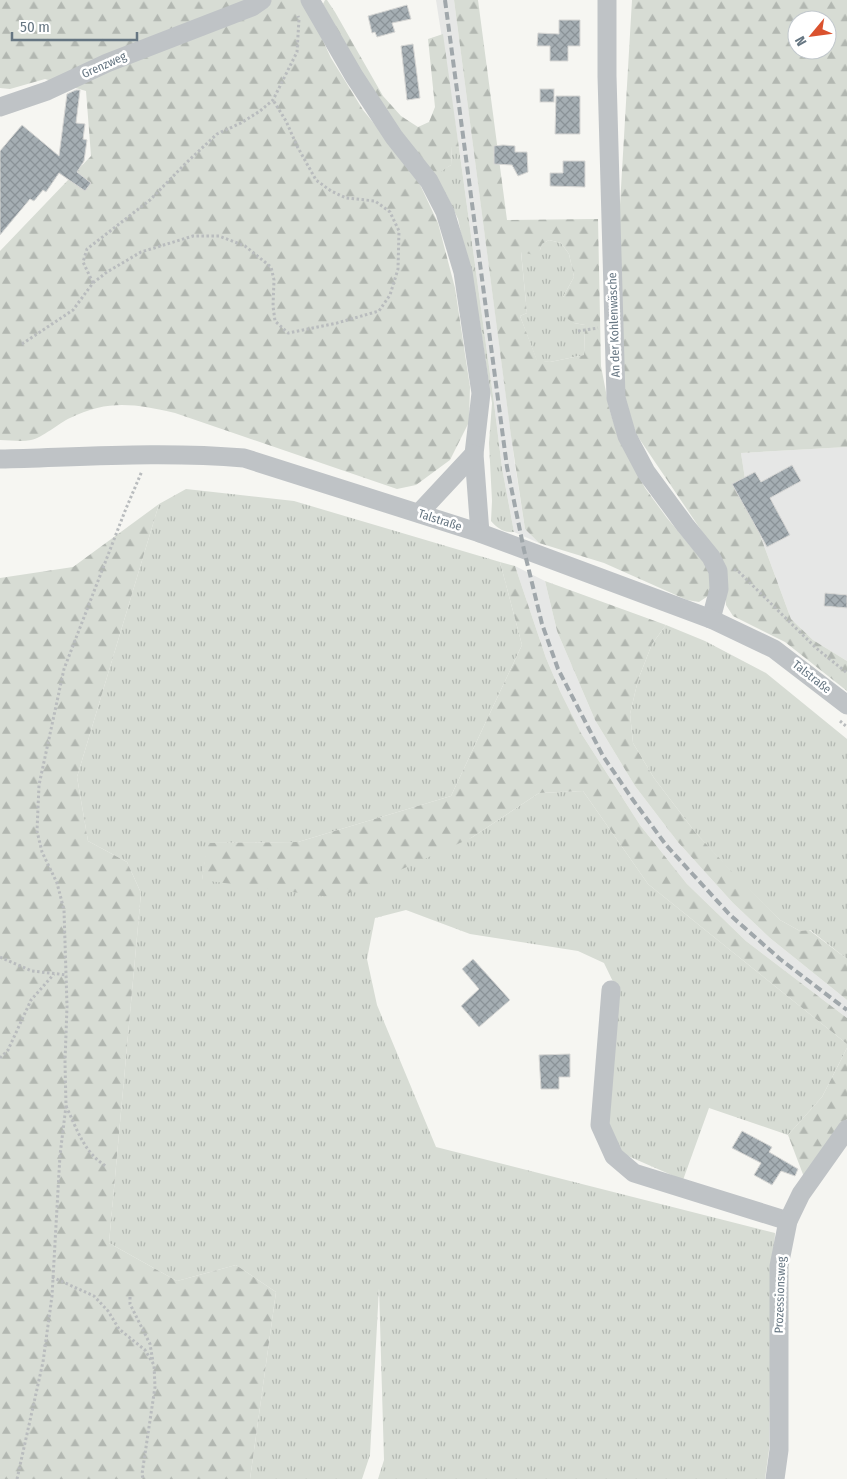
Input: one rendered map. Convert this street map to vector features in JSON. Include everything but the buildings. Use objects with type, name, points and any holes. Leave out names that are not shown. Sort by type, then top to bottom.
[{"type":"street","name":"Grenzweg","points":[[0,107],[47,91],[107,62],[252,7],[262,0]]},
{"type":"street","name":"An der Kohlenwäsche","points":[[607,0],[607,76],[616,398],[627,436],[646,472],[711,557],[718,571],[719,589],[711,619]]},
{"type":"street","points":[[303,6],[354,76],[394,137],[429,181],[445,212],[463,272],[481,393],[474,454],[480,533]]},
{"type":"street","points":[[419,513],[474,454]]},
{"type":"street","name":"Talstraße","points":[[0,459],[144,464],[213,455],[244,458],[480,533],[711,619],[774,649],[840,710]]},
{"type":"street","points":[[611,990],[600,1125],[614,1156],[634,1173],[788,1221]]},
{"type":"street","name":"Prozessionsweg","points":[[774,1479],[779,1450],[780,1266],[788,1221],[801,1194],[847,1129]]},
{"type":"path","points":[[93,283],[83,262],[87,249],[150,200],[217,134],[241,123],[273,100],[297,52],[299,19],[303,6]]},
{"type":"path","points":[[22,344],[73,310],[93,283],[107,272],[142,252],[193,236],[219,236],[245,246],[271,267],[274,280],[275,321],[288,333],[337,323],[379,311],[390,295],[398,269],[399,231],[390,212],[375,201],[346,198],[331,191],[316,180],[297,146],[286,121],[273,100]]},
{"type":"path","points":[[133,472],[144,464]]},
{"type":"path","points":[[17,1479],[43,1362],[52,1296],[60,1155],[66,1106],[67,975],[64,910],[57,883],[42,852],[38,831],[39,785],[64,669],[144,464]]},
{"type":"path","points":[[711,557],[739,572],[816,648],[847,673]]},
{"type":"path","points":[[840,710],[847,728]]},
{"type":"path","points":[[0,957],[32,970],[67,975]]},
{"type":"path","points":[[0,1058],[8,1050],[31,1000],[54,974]]},
{"type":"path","points":[[66,1106],[87,1148],[96,1160],[106,1166]]},
{"type":"path","points":[[52,1277],[94,1296],[108,1311],[120,1329],[145,1350],[154,1365]]},
{"type":"path","points":[[130,1297],[130,1304],[150,1344],[154,1365],[155,1387],[142,1474],[143,1479]]},
{"type":"shaded area","points":[[436,0],[454,0],[525,529],[539,543],[514,532],[502,468],[459,148]]},
{"type":"shaded area","points":[[847,447],[847,661],[813,640],[791,619],[749,505],[741,453]]},
{"type":"shaded area","points":[[515,566],[545,581],[557,631],[595,720],[635,786],[677,841],[733,903],[770,938],[847,1000],[847,1018],[746,941],[687,884],[640,825],[581,733],[560,691],[546,658]]},
{"type":"green space","points":[[0,0],[304,0],[331,58],[363,110],[415,174],[438,223],[455,288],[470,387],[469,422],[450,460],[416,485],[397,489],[175,413],[147,407],[122,405],[97,408],[84,412],[31,440],[0,440],[0,251],[91,156],[86,91],[45,79],[10,89],[0,88]]},
{"type":"green space","points":[[327,0],[335,12],[383,96],[401,116],[418,127],[429,122],[435,107],[428,39],[443,34],[459,148],[452,146],[451,165],[439,173],[427,169],[390,124],[323,4]]},
{"type":"green space","points":[[454,0],[478,0],[507,220],[598,219],[601,366],[609,408],[618,436],[645,488],[714,577],[708,596],[699,602],[687,600],[604,563],[539,543],[525,529],[511,436]],"holes":[[[549,240],[561,243],[569,254],[574,277],[563,297],[562,304],[568,319],[574,323],[585,325],[584,355],[550,362],[537,360],[520,316],[527,313],[521,252],[534,255],[540,250],[542,244]]]},
{"type":"green space","points":[[632,0],[847,0],[847,447],[741,453],[749,505],[791,619],[813,640],[847,661],[847,691],[785,642],[733,616],[726,605],[724,564],[636,434],[625,399],[619,355],[621,243],[619,222]]},
{"type":"green space","points":[[452,145],[459,148],[502,468],[514,532],[501,530],[491,521],[492,501],[489,443],[492,403],[479,318],[458,219],[447,196],[427,169],[439,172],[451,165]]},
{"type":"green space","points":[[549,240],[561,243],[569,254],[574,277],[563,297],[574,323],[585,325],[584,355],[550,362],[537,361],[520,316],[527,313],[521,251],[540,250],[542,244]]},
{"type":"green space","points":[[186,489],[294,501],[500,562],[522,645],[451,796],[298,842],[208,843],[202,880],[471,838],[539,793],[583,791],[648,884],[847,1044],[847,1048],[822,1097],[788,1135],[709,1108],[683,1180],[621,1153],[605,1117],[617,990],[604,963],[578,951],[470,934],[406,910],[375,918],[367,959],[377,1005],[436,1147],[775,1233],[771,1312],[769,1450],[765,1479],[378,1479],[384,1460],[379,1288],[370,1455],[362,1479],[250,1479],[276,1292],[236,1265],[177,1281],[109,1243],[141,893],[127,862],[88,841],[77,777],[159,504]]},
{"type":"green space","points":[[159,504],[77,777],[88,841],[127,862],[141,893],[109,1243],[177,1281],[236,1265],[276,1292],[250,1479],[0,1479],[0,578],[73,567]]},
{"type":"green space","points":[[500,562],[515,566],[546,658],[560,691],[581,733],[640,825],[687,884],[746,941],[847,1018],[847,1044],[648,884],[583,791],[539,793],[471,838],[338,898],[202,880],[207,843],[298,842],[451,796],[522,645]]},
{"type":"green space","points":[[545,581],[666,625],[652,644],[638,680],[630,714],[633,743],[654,778],[695,832],[735,875],[780,920],[800,931],[809,930],[847,959],[847,1000],[770,938],[733,903],[677,841],[635,786],[595,720],[557,631]]},
{"type":"green space","points":[[666,625],[705,641],[766,673],[847,739],[847,959],[810,930],[800,931],[780,920],[735,876],[695,832],[654,778],[633,743],[630,714],[638,680],[652,644]]},
{"type":"green space","points":[[847,1048],[847,1119],[804,1177],[788,1135],[822,1097]]},
{"type":"railway","points":[[445,0],[507,467],[542,624],[558,669],[603,756],[666,845],[730,915],[780,959],[847,1010]]}]
